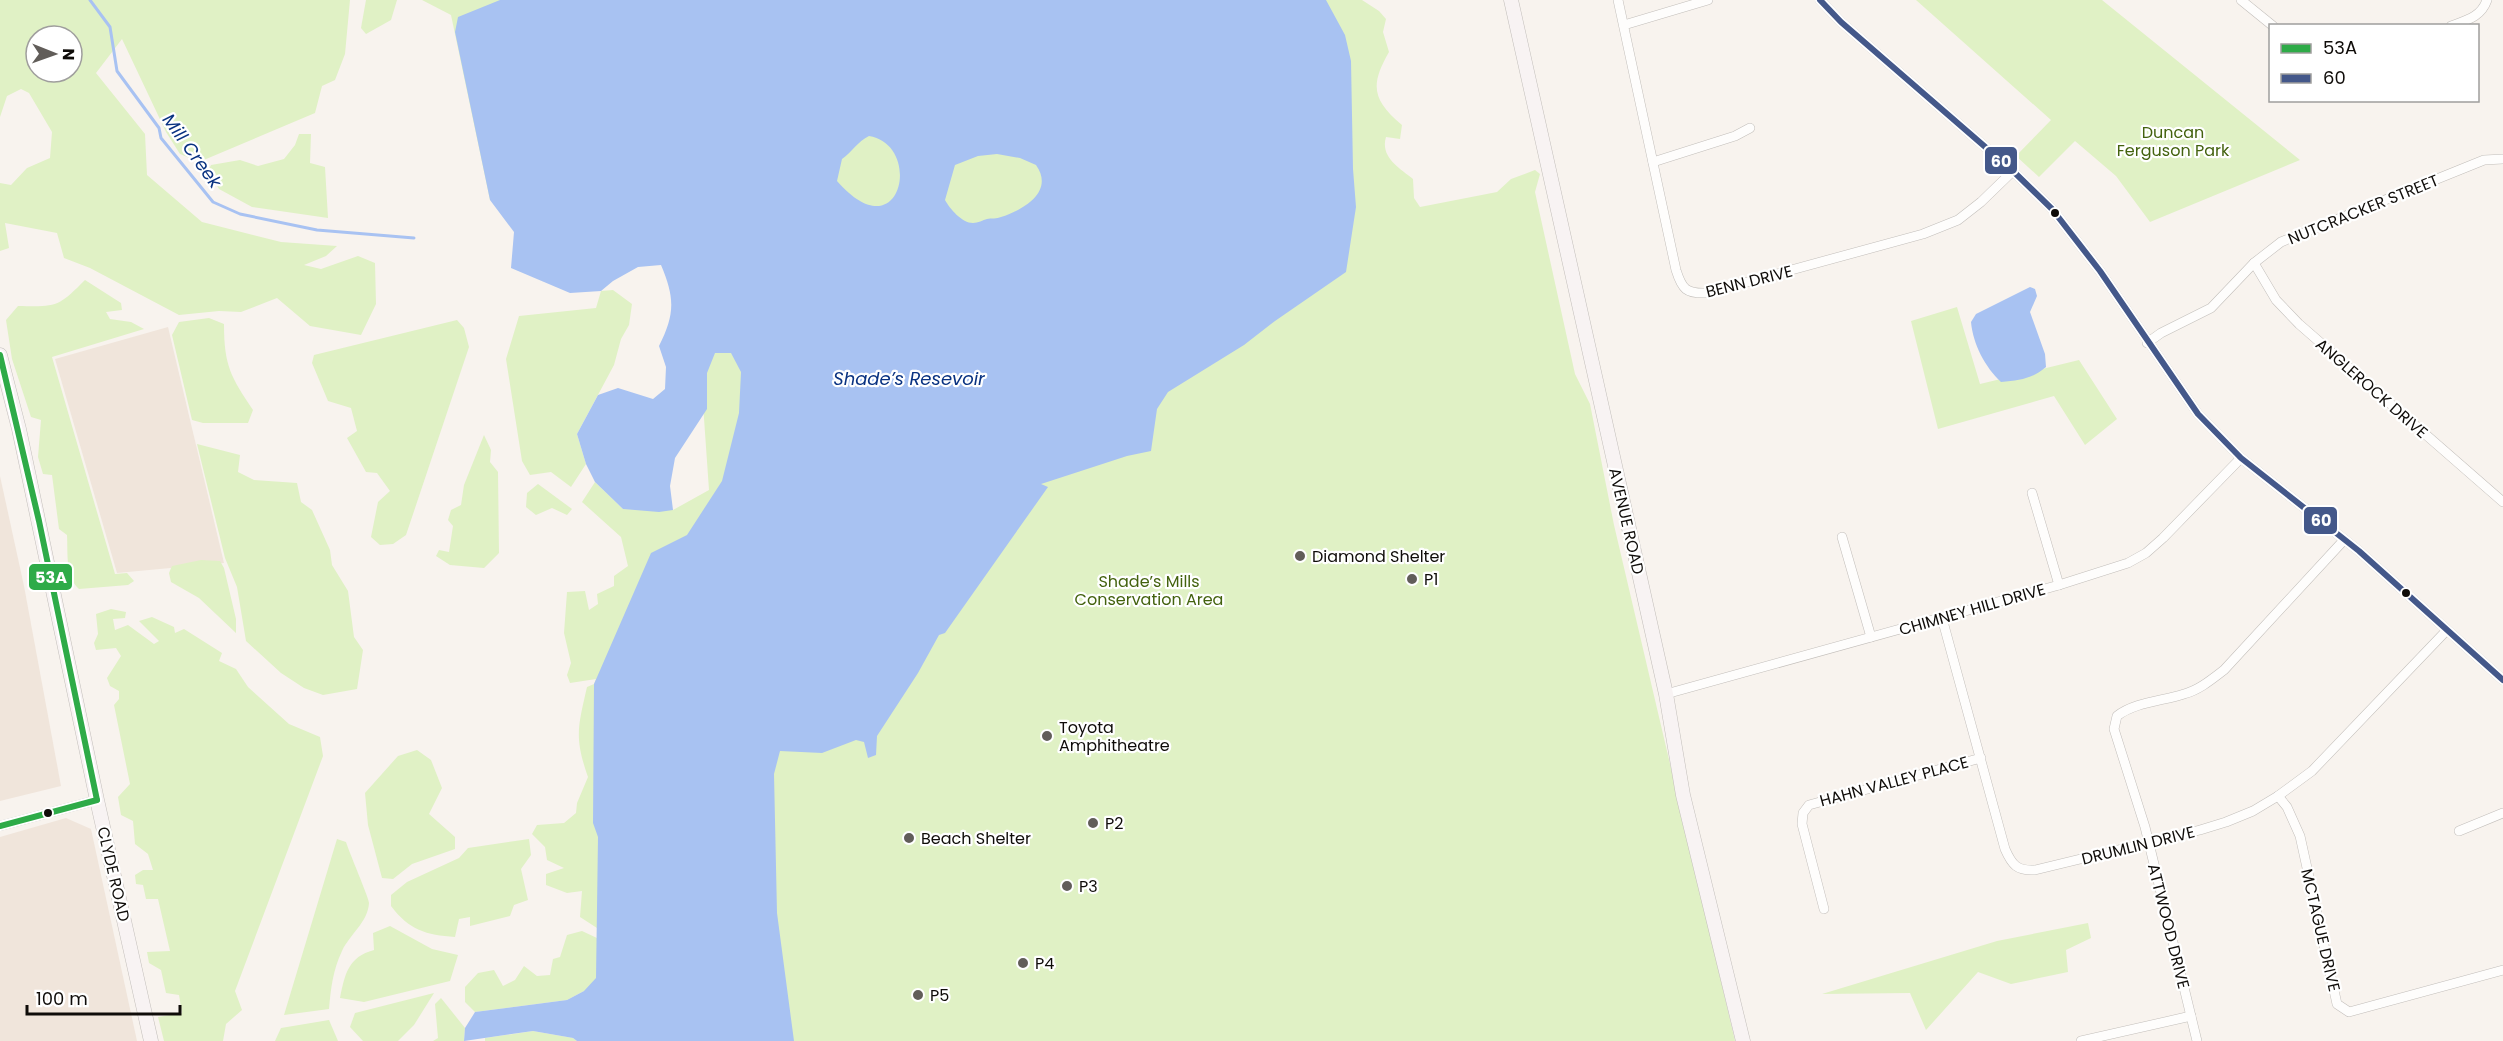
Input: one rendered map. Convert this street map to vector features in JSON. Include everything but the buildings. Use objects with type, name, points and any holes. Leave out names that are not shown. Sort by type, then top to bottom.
[{"type":"street","name":"AVENUE ROAD","points":[[1511,0],[1666,694],[1683,795],[1743,1041]]},
{"type":"street","name":"BENN DRIVE","points":[[1618,0],[1681,285],[1688,291],[1707,293],[1923,234],[1958,220],[1982,202],[2013,171]]},
{"type":"street","points":[[1624,25],[1708,0]]},
{"type":"street","points":[[1820,0],[2052,208],[2100,271],[2147,343],[2198,414],[2241,458],[2344,540],[2503,680]]},
{"type":"street","points":[[2241,0],[2271,24]]},
{"type":"street","points":[[2456,24],[2483,10],[2487,0]]},
{"type":"street","points":[[1653,162],[1736,136],[1750,128]]},
{"type":"street","name":"NUTCRACKER STREET","points":[[2147,343],[2211,308],[2254,263],[2281,242],[2484,160],[2503,159]]},
{"type":"street","name":"ANGLEROCK DRIVE","points":[[2254,263],[2276,300],[2299,324],[2503,502]]},
{"type":"street","name":"CLYDE ROAD","points":[[0,355],[55,591],[97,800],[151,1041]]},
{"type":"street","name":"CHIMNEY HILL DRIVE","points":[[1666,694],[2106,572],[2146,553],[2241,458]]},
{"type":"street","points":[[2032,493],[2059,585]]},
{"type":"street","points":[[1842,537],[1871,638]]},
{"type":"street","name":"ATTWOOD DRIVE","points":[[2197,1041],[2149,843],[2114,729],[2118,715],[2126,709],[2187,693],[2207,683],[2223,670],[2344,540]]},
{"type":"street","name":"DRUMLIN DRIVE","points":[[1942,618],[2005,849],[2011,863],[2021,870],[2035,870],[2226,822],[2278,796],[2312,771],[2447,630]]},
{"type":"street","name":"HAHN VALLEY PLACE","points":[[1824,909],[1802,824],[1803,813],[1809,805],[1981,758]]},
{"type":"street","name":"MCTAGUE DRIVE","points":[[2278,796],[2287,807],[2300,836],[2337,1004],[2349,1012],[2503,970]]},
{"type":"street","points":[[0,826],[97,800]]},
{"type":"street","points":[[2459,831],[2503,813]]},
{"type":"street","points":[[2081,1041],[2191,1016]]},
{"type":"shaded area","points":[[168,327],[224,563],[117,573],[55,359]]},
{"type":"shaded area","points":[[0,476],[24,586],[61,786],[0,801]]},
{"type":"shaded area","points":[[66,818],[91,829],[137,1041],[0,1041],[0,837]]},
{"type":"green space","points":[[0,0],[350,0],[345,54],[335,80],[322,86],[315,113],[199,162],[180,154],[166,132],[122,39],[96,73],[145,134],[147,175],[202,222],[281,242],[337,246],[326,256],[304,265],[321,269],[358,256],[375,263],[376,304],[361,335],[310,326],[277,298],[241,312],[219,311],[179,315],[90,268],[64,258],[57,233],[5,223],[9,248],[0,251],[0,183],[11,185],[27,168],[50,158],[52,132],[29,93],[21,89],[7,96],[0,117]]},
{"type":"green space","points":[[366,0],[397,0],[391,20],[366,34],[361,28]]},
{"type":"green space","name":"Shade’s Mills Conservation Area","points":[[422,0],[1362,0],[1379,11],[1386,19],[1383,32],[1389,52],[1379,74],[1377,91],[1385,108],[1402,125],[1400,139],[1386,137],[1386,150],[1392,161],[1413,179],[1414,198],[1420,207],[1497,192],[1511,179],[1535,170],[1540,174],[1535,192],[1575,374],[1590,404],[1614,525],[1735,1041],[606,1041],[584,991],[567,1000],[475,1012],[465,1002],[465,987],[478,973],[494,970],[503,986],[515,980],[524,966],[537,976],[550,975],[553,959],[560,957],[567,935],[582,931],[597,938],[597,928],[580,917],[582,891],[567,893],[546,885],[546,874],[564,868],[547,860],[545,847],[532,834],[537,825],[564,823],[576,813],[577,803],[588,777],[581,752],[579,732],[587,687],[594,684],[596,679],[570,683],[567,675],[571,663],[564,633],[567,592],[585,591],[589,610],[598,604],[597,594],[614,586],[614,576],[628,566],[621,537],[582,502],[595,482],[623,509],[673,510],[709,490],[694,275],[490,200],[451,15]]},
{"type":"green space","name":"Duncan Ferguson Park","points":[[1916,0],[2102,0],[2300,160],[2150,222],[2116,176],[2075,141],[2039,177],[2016,156],[2051,120]]},
{"type":"green space","points":[[299,134],[311,134],[310,163],[325,167],[328,218],[252,207],[219,189],[208,171],[211,165],[240,160],[258,166],[284,159],[295,145]]},
{"type":"green space","points":[[85,280],[121,303],[122,310],[106,312],[110,319],[131,322],[144,329],[52,357],[115,574],[127,573],[134,581],[128,585],[79,589],[69,571],[67,535],[59,529],[52,475],[43,474],[38,457],[41,420],[31,417],[12,359],[6,320],[18,306],[56,304],[69,296]]},
{"type":"green space","points":[[613,290],[632,304],[629,325],[621,339],[614,365],[577,434],[586,464],[571,487],[551,472],[530,475],[522,461],[506,359],[519,316],[596,308],[601,291]]},
{"type":"green space","points":[[1957,307],[1980,384],[2079,360],[2117,419],[2085,445],[2054,396],[1938,429],[1911,321]]},
{"type":"green space","points":[[209,318],[224,324],[225,351],[230,370],[253,410],[248,423],[203,423],[192,420],[172,335],[179,322]]},
{"type":"green space","points":[[457,320],[464,328],[469,347],[406,535],[393,544],[380,545],[371,537],[378,502],[390,491],[377,473],[366,472],[347,438],[357,431],[351,408],[328,401],[312,363],[314,355]]},
{"type":"green space","points":[[484,435],[491,450],[490,462],[498,472],[499,553],[484,568],[450,565],[436,556],[439,550],[449,552],[453,526],[448,520],[451,510],[461,505],[464,485]]},
{"type":"green space","points":[[197,444],[240,455],[238,472],[254,480],[297,483],[301,502],[312,510],[330,550],[332,565],[348,591],[354,637],[363,650],[357,689],[323,695],[304,688],[281,673],[246,641],[237,587],[225,558]]},
{"type":"green space","points":[[538,484],[572,509],[567,515],[552,508],[536,515],[526,507],[527,493]]},
{"type":"green space","points":[[201,560],[220,561],[224,568],[236,619],[236,633],[199,598],[171,582],[169,573],[172,566]]},
{"type":"green space","points":[[111,609],[126,612],[125,618],[113,619],[115,630],[128,625],[154,644],[159,641],[139,621],[152,617],[174,627],[175,633],[184,629],[222,653],[219,661],[236,669],[248,687],[289,724],[320,737],[323,756],[235,991],[242,1010],[226,1024],[223,1041],[164,1041],[158,1017],[182,1013],[179,995],[166,993],[161,970],[149,963],[147,952],[170,951],[158,899],[146,899],[143,885],[136,884],[135,875],[143,870],[153,870],[148,854],[135,844],[133,821],[121,815],[118,797],[130,784],[114,705],[119,699],[119,691],[110,686],[107,678],[121,656],[116,648],[96,650],[94,643],[98,634],[96,614]]},
{"type":"green space","points":[[417,750],[431,760],[442,788],[429,814],[455,837],[455,849],[412,864],[393,879],[382,878],[368,825],[365,793],[398,756]]},
{"type":"green space","points":[[337,839],[346,842],[368,899],[368,910],[339,958],[333,979],[329,1009],[284,1015]]},
{"type":"green space","points":[[529,839],[531,855],[521,869],[528,900],[514,905],[510,916],[470,926],[470,917],[459,919],[455,937],[435,935],[419,930],[405,921],[391,906],[391,895],[407,882],[459,858],[468,848]]},
{"type":"green space","points":[[2088,923],[2091,938],[2066,950],[2068,972],[2011,984],[1978,972],[1926,1030],[1910,993],[1822,994],[1997,941]]},
{"type":"green space","points":[[390,926],[432,949],[458,955],[450,981],[364,1002],[340,998],[346,974],[353,962],[365,953],[374,950],[373,933]]},
{"type":"green space","points":[[434,993],[414,1025],[398,1041],[363,1041],[350,1027],[355,1013]]},
{"type":"green space","points":[[441,998],[465,1028],[464,1041],[433,1041],[438,1038],[435,1004]]},
{"type":"green space","points":[[329,1020],[338,1041],[275,1041],[281,1028]]},
{"type":"green space","points":[[533,1031],[573,1038],[577,1041],[485,1041],[485,1038]]},
{"type":"water","name":"Shade’s Resevoir","points":[[500,0],[1326,0],[1345,35],[1351,61],[1356,207],[1346,272],[1244,345],[1168,392],[1157,409],[1151,451],[1127,456],[1041,484],[1048,487],[945,633],[939,635],[918,673],[877,736],[876,755],[868,758],[864,742],[856,740],[822,753],[780,751],[774,774],[777,913],[794,1041],[577,1041],[573,1038],[533,1031],[464,1041],[465,1028],[475,1012],[567,1000],[584,991],[596,978],[598,837],[593,823],[594,684],[651,553],[687,535],[722,481],[739,413],[741,372],[731,353],[715,353],[707,373],[707,409],[675,458],[670,486],[673,510],[659,512],[623,509],[595,482],[586,464],[577,434],[598,395],[618,388],[653,399],[665,389],[666,367],[659,346],[670,315],[669,287],[661,265],[638,267],[613,281],[601,291],[570,293],[511,268],[514,232],[490,200],[455,32],[458,17]],"holes":[[[869,136],[886,144],[896,157],[900,173],[898,189],[890,201],[877,206],[859,200],[837,181],[842,159]],[[997,154],[1020,158],[1036,165],[1041,175],[1042,184],[1039,191],[1027,205],[1010,214],[975,223],[965,221],[945,200],[955,165],[978,156]]]},
{"type":"water","points":[[2030,287],[2035,289],[2037,296],[2030,312],[2045,354],[2046,367],[2025,378],[2001,382],[1981,355],[1974,339],[1971,322],[1976,314]]},
{"type":"waterway","name":"Mill Creek","points":[[90,0],[110,27],[117,71],[159,128],[161,138],[213,202],[240,214],[317,230],[414,238]]},
{"type":"transit line","name":"60","points":[[1820,0],[1841,22],[2013,171],[2052,209],[2100,271],[2198,414],[2241,458],[2359,551],[2503,680]]},
{"type":"transit line","name":"53A","points":[[0,355],[39,521],[97,800]]},
{"type":"transit line","name":"53A","points":[[0,826],[97,800]]},
{"type":"place","name":"Diamond Shelter","points":[[1300,556]]},
{"type":"place","name":"P1","points":[[1412,579]]},
{"type":"place","name":"Toyota Amphitheatre","points":[[1047,736]]},
{"type":"place","name":"P2","points":[[1093,823]]},
{"type":"place","name":"Beach Shelter","points":[[909,838]]},
{"type":"place","name":"P3","points":[[1067,886]]},
{"type":"place","name":"P4","points":[[1023,963]]},
{"type":"place","name":"P5","points":[[918,995]]}]
